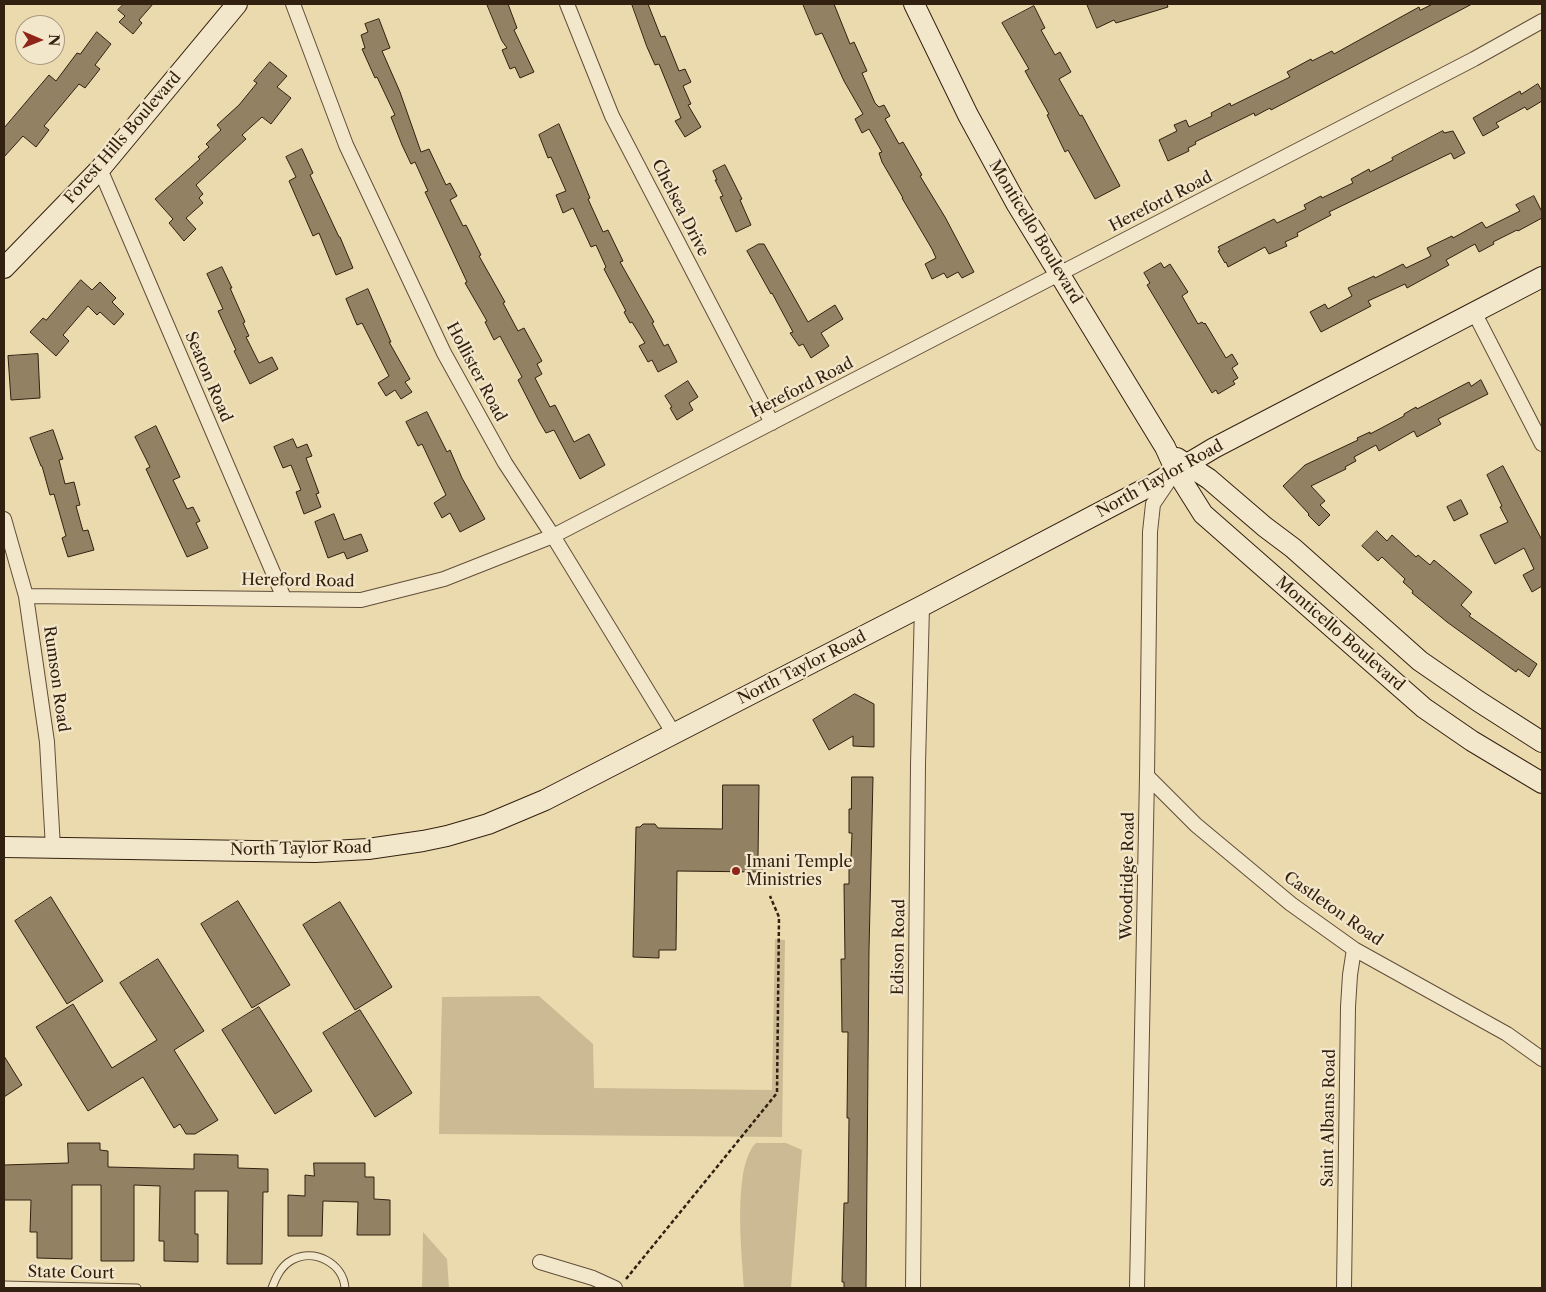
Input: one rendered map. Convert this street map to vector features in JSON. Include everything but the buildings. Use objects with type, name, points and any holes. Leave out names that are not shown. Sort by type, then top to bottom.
[{"type":"street","name":"Forest Hills Boulevard","points":[[4,268],[100,169],[237,4]]},
{"type":"street","name":"Hollister Road","points":[[293,4],[346,145],[444,353],[505,463],[553,536],[674,734]]},
{"type":"street","name":"Chelsea Drive","points":[[567,4],[612,116],[772,423]]},
{"type":"street","name":"Monticello Boulevard","points":[[914,4],[968,115],[1016,203],[1177,463],[1203,514],[1424,708],[1472,741],[1542,782]]},
{"type":"street","name":"Hereford Road","points":[[26,596],[361,600],[444,579],[553,536],[1474,59],[1542,20]]},
{"type":"street","name":"Seaton Road","points":[[100,169],[284,598]]},
{"type":"street","name":"North Taylor Road","points":[[4,847],[316,852],[368,849],[423,841],[488,824],[546,800],[922,606],[1152,485],[1177,463],[1214,448],[1542,277]]},
{"type":"street","points":[[1474,312],[1542,444]]},
{"type":"street","name":"Monticello Boulevard","points":[[1177,463],[1214,483],[1265,527],[1294,548],[1420,661],[1542,742]]},
{"type":"street","name":"Woodridge Road","points":[[1138,1288],[1150,532],[1153,504],[1177,463]]},
{"type":"street","name":"Rumson Road","points":[[4,519],[26,596],[47,742],[53,848]]},
{"type":"street","name":"Edison Road","points":[[912,1288],[918,764],[922,606]]},
{"type":"street","name":"Castleton Road","points":[[1147,776],[1196,825],[1291,904],[1354,949],[1506,1034],[1542,1059]]},
{"type":"street","name":"Saint Albans Road","points":[[1344,1288],[1348,1007],[1354,949]]},
{"type":"street","points":[[540,1262],[620,1284]]},
{"type":"lane","points":[[272,1288],[282,1268],[291,1260],[302,1256],[313,1256],[324,1258],[334,1265],[341,1274],[345,1288]]},
{"type":"lane","name":"State Court","points":[[4,1285],[137,1288]]},
{"type":"path","points":[[620,1284],[778,1092],[779,917],[770,896]]},
{"type":"shaded area","points":[[775,939],[785,940],[782,1137],[439,1134],[442,997],[539,996],[593,1044],[594,1088],[772,1090]]},
{"type":"shaded area","points":[[756,1143],[786,1143],[802,1150],[791,1288],[744,1288],[740,1212],[741,1191],[749,1155]]},
{"type":"shaded area","points":[[423,1232],[447,1259],[449,1288],[422,1288]]},
{"type":"place","name":"Imani Temple Ministries","points":[[736,871]]}]
